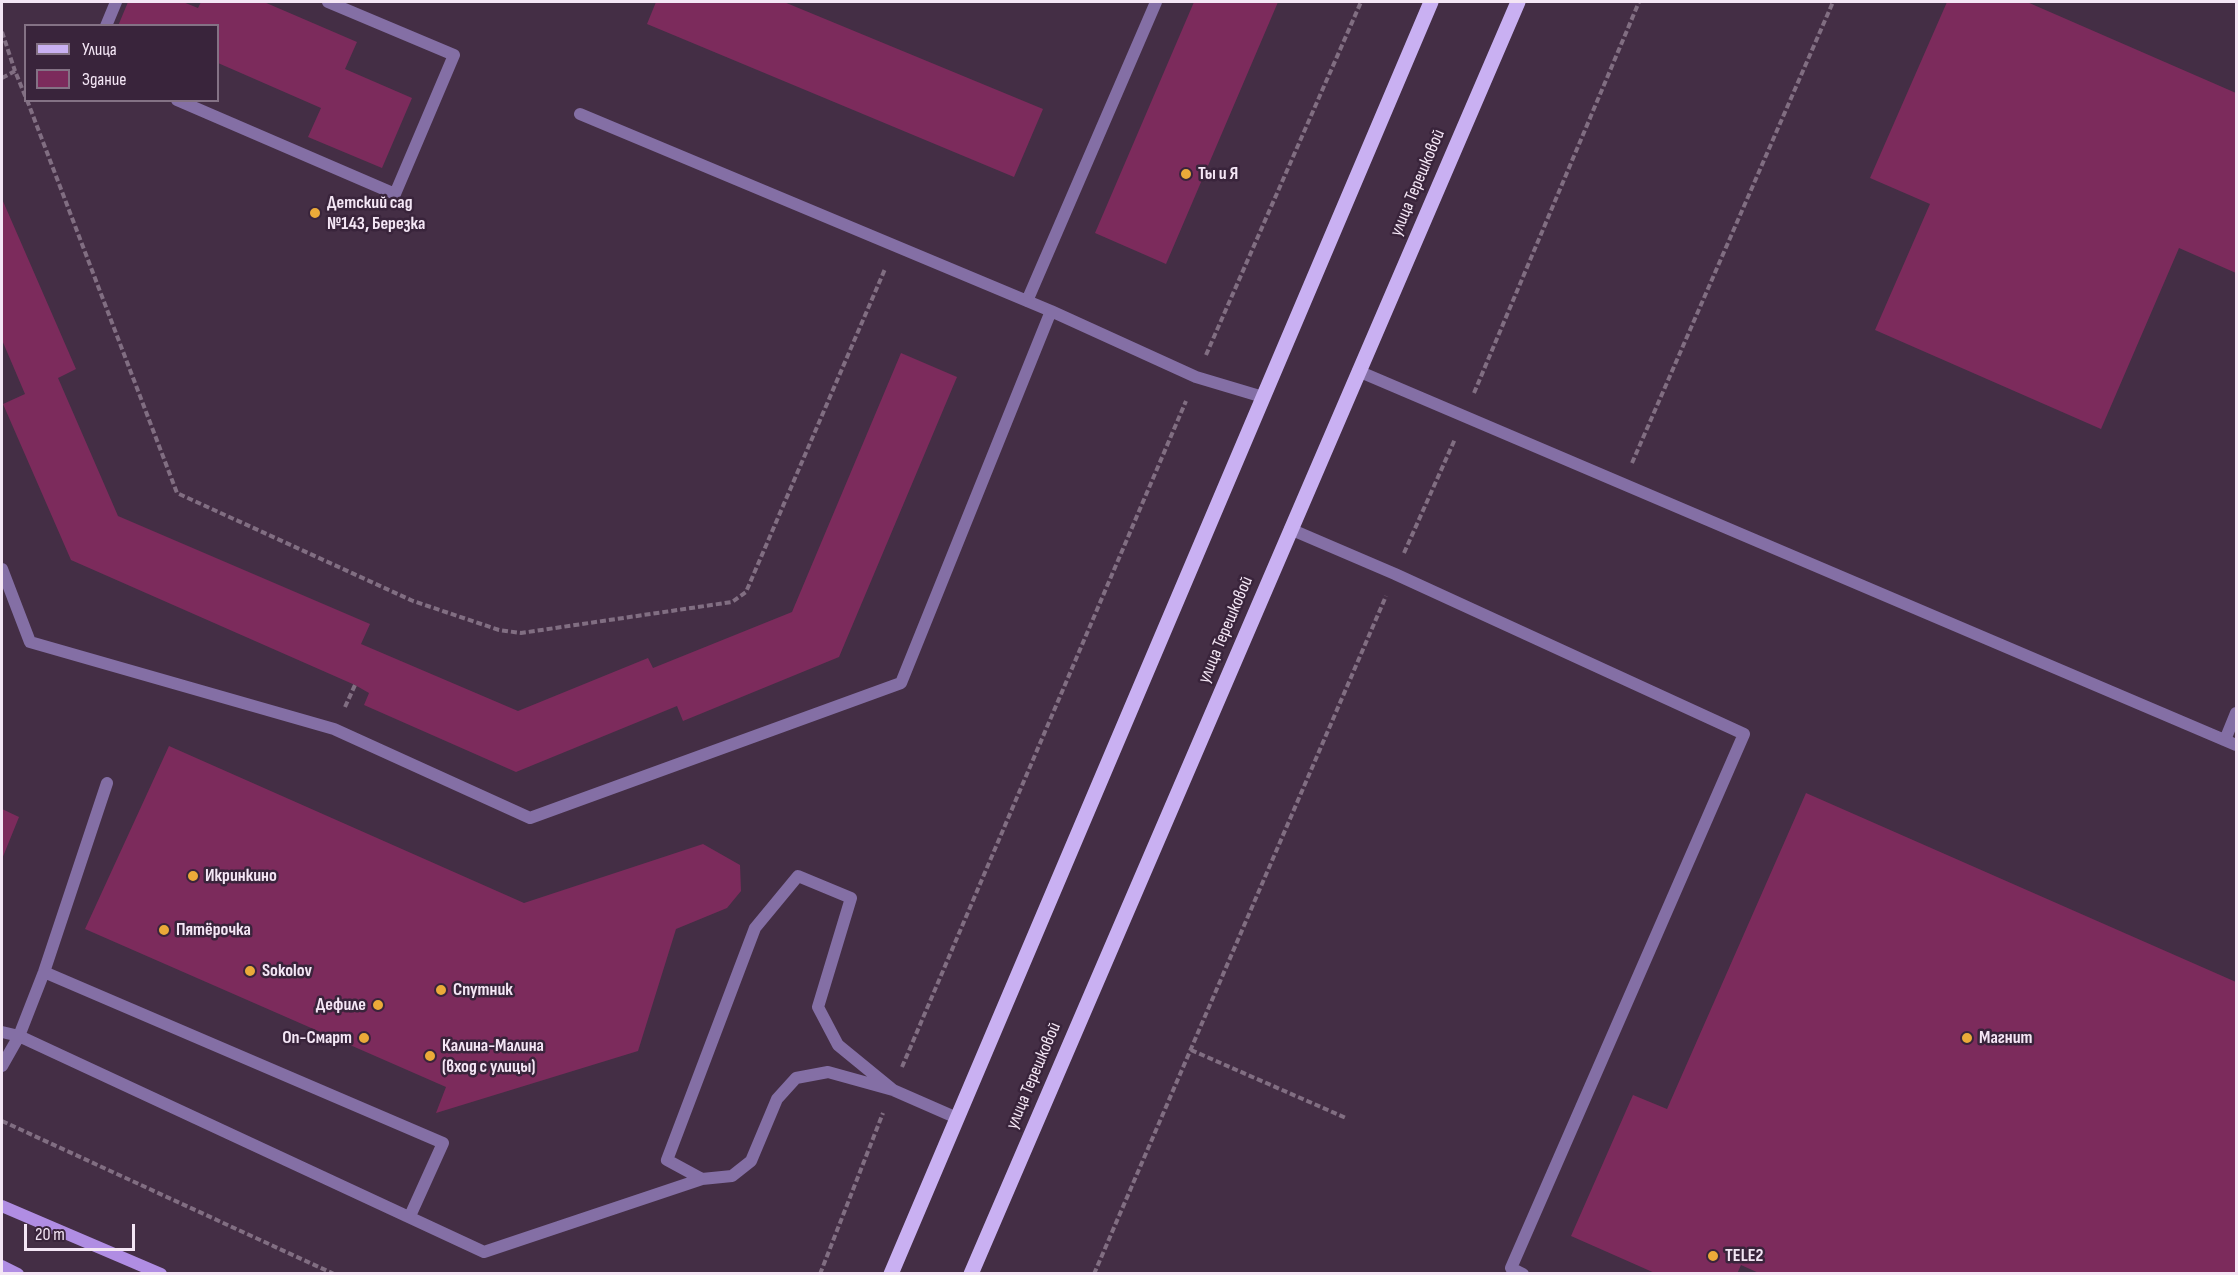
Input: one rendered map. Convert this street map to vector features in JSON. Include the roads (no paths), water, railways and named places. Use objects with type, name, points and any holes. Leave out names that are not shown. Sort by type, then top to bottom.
[{"type":"main road","points":[[891,1274],[1431,2]]},
{"type":"main road","name":"улица Терешковой","points":[[970,1274],[1518,2]]},
{"type":"main road","points":[[2,1206],[161,1274]]},
{"type":"main road","points":[[2,1266],[18,1274]]},
{"type":"lane","points":[[107,24],[116,2]]},
{"type":"lane","points":[[182,102],[395,194],[454,55],[328,2]]},
{"type":"lane","points":[[1027,301],[1156,2]]},
{"type":"lane","points":[[580,114],[1051,311],[1196,376],[1263,397]]},
{"type":"lane","points":[[2,569],[30,642],[334,729],[530,818],[901,683],[1051,311]]},
{"type":"lane","points":[[1359,371],[2231,743],[2236,713]]},
{"type":"lane","points":[[1290,529],[1395,574],[1743,734],[1511,1268],[1523,1274]]},
{"type":"lane","points":[[2,1066],[19,1036],[44,972],[107,783]]},
{"type":"lane","points":[[702,1179],[667,1160],[755,928],[798,876],[851,898],[818,1007],[838,1045],[893,1090]]},
{"type":"lane","points":[[44,972],[443,1143],[410,1216]]},
{"type":"lane","points":[[2,1032],[19,1036],[484,1252],[702,1179],[732,1176],[752,1161],[777,1099],[796,1078],[828,1072],[893,1090],[957,1118]]},
{"type":"place","name":"Ты и Я","points":[[1186,174]]},
{"type":"place","name":"Детский сад №143, Березка","points":[[315,213]]},
{"type":"place","name":"Икринкино","points":[[193,876]]},
{"type":"place","name":"Пятёрочка","points":[[164,930]]},
{"type":"place","name":"Sokolov","points":[[250,971]]},
{"type":"place","name":"Спутник","points":[[441,990]]},
{"type":"place","name":"Дефиле","points":[[378,1005]]},
{"type":"place","name":"On-Смарт","points":[[364,1038]]},
{"type":"place","name":"Магнит","points":[[1967,1038]]},
{"type":"place","name":"Калина-Малина (вход с улицы)","points":[[430,1056]]},
{"type":"place","name":"TELE2","points":[[1713,1256]]}]
